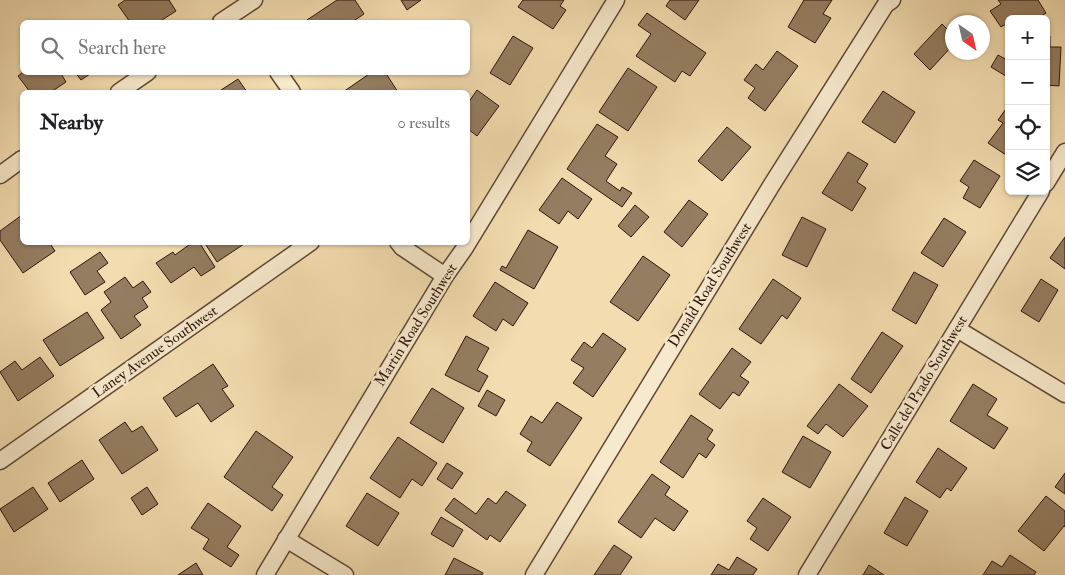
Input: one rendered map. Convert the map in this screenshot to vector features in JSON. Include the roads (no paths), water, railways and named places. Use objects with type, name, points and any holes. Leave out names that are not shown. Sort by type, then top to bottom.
[{"type":"street","points":[[229,20],[242,17],[254,0]]},
{"type":"street","name":"Martin Road Southwest","points":[[470,239],[616,0]]},
{"type":"street","name":"Donald Road Southwest","points":[[534,575],[771,186],[886,4],[892,0]]},
{"type":"street","points":[[123,90],[144,75]]},
{"type":"street","points":[[280,75],[291,90]]},
{"type":"street","points":[[1050,176],[1065,152]]},
{"type":"street","points":[[0,175],[20,161]]},
{"type":"street","name":"Calle del Prado Southwest","points":[[807,575],[1039,195]]},
{"type":"street","name":"Laney Avenue Southwest","points":[[0,461],[307,245]]},
{"type":"street","points":[[400,245],[445,276]]},
{"type":"street","name":"Martin Road Southwest","points":[[265,575],[445,276],[466,245]]},
{"type":"street","points":[[957,329],[1065,394]]},
{"type":"street","points":[[286,539],[345,575]]}]
